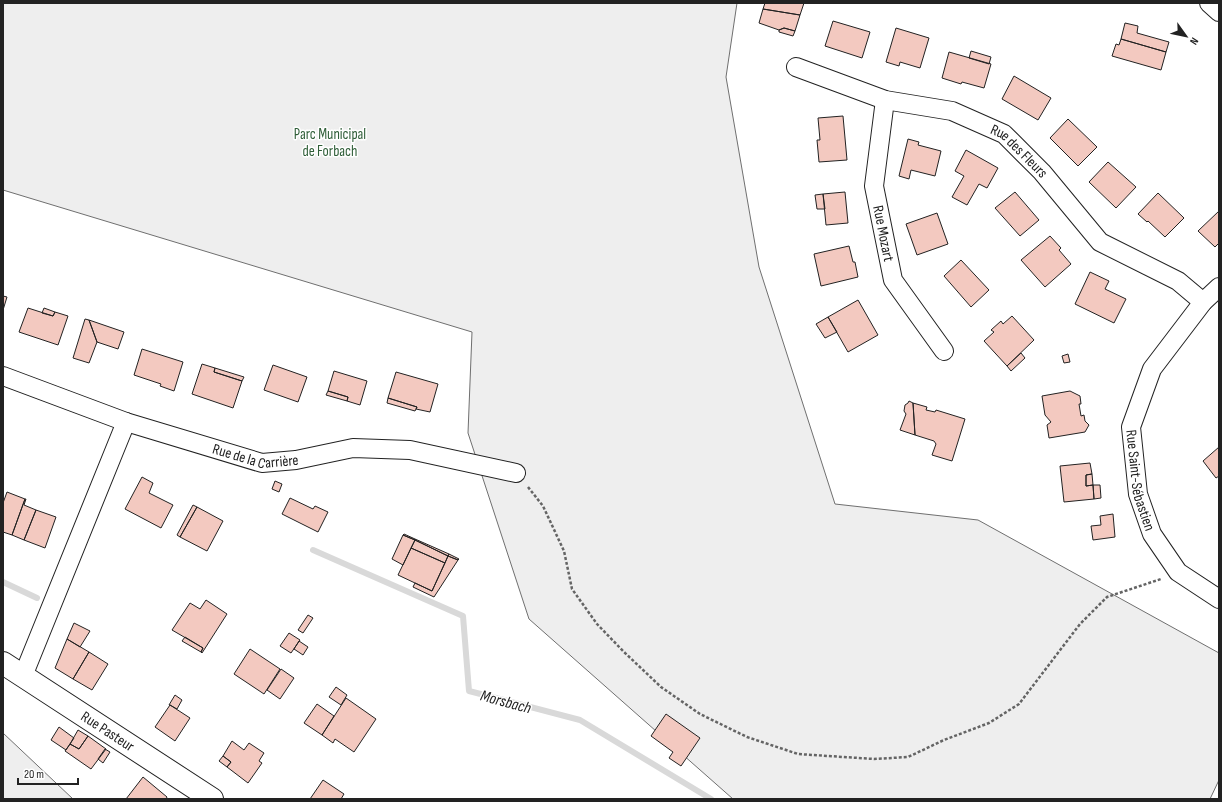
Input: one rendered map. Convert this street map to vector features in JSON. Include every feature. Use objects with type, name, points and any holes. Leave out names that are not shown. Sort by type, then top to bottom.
[{"type":"main road","name":"Rue Pasteur","points":[[3,663],[212,799]]},
{"type":"street","points":[[1209,3],[1219,12]]},
{"type":"street","name":"Rue des Fleurs","points":[[796,67],[885,100],[952,111],[1004,134],[1042,172],[1100,242],[1178,281],[1203,302]]},
{"type":"street","name":"Rue Mozart","points":[[885,100],[874,186],[893,280],[944,350]]},
{"type":"street","name":"Rue Saint-Sébastien","points":[[1219,287],[1203,302],[1152,369],[1131,427],[1138,494],[1152,534],[1178,572],[1219,599]]},
{"type":"street","name":"Rue de la Carrière","points":[[3,376],[126,422],[262,463],[296,460],[353,448],[410,450],[516,472]]},
{"type":"street","points":[[23,676],[126,422]]},
{"type":"path","points":[[516,472],[544,506],[564,551],[572,589],[597,624],[624,652],[661,687],[700,714],[747,737],[798,754],[874,759],[908,758],[944,740],[989,723],[1019,704],[1080,624],[1107,597],[1178,572]]},
{"type":"green space","name":"Parc Municipal de Forbach","points":[[3,3],[737,3],[726,77],[759,267],[835,504],[978,520],[1219,653],[1219,780],[1210,799],[733,799],[529,619],[468,433],[472,332],[3,190]]},
{"type":"green space","points":[[3,733],[73,799],[3,799]]},
{"type":"building","points":[[765,3],[804,3],[800,15],[763,9]]},
{"type":"building","points":[[763,9],[800,15],[795,31],[784,28],[779,30],[759,23]]},
{"type":"building","points":[[833,21],[870,32],[862,58],[825,46]]},
{"type":"building","points":[[1125,23],[1138,26],[1137,33],[1169,42],[1166,52],[1121,39]]},
{"type":"building","points":[[784,28],[795,31],[793,36],[779,32],[779,30]]},
{"type":"building","points":[[896,28],[929,38],[920,68],[900,62],[899,66],[886,62]]},
{"type":"building","points":[[1121,39],[1166,52],[1161,70],[1112,56],[1116,44],[1119,45]]},
{"type":"building","points":[[971,51],[991,57],[989,64],[969,58]]},
{"type":"building","points":[[949,52],[991,64],[984,88],[962,82],[961,84],[942,78]]},
{"type":"building","points":[[1014,76],[1051,98],[1038,120],[1002,99]]},
{"type":"building","points":[[843,116],[847,160],[819,162],[817,140],[820,140],[818,118]]},
{"type":"building","points":[[1068,119],[1097,147],[1078,166],[1050,138]]},
{"type":"building","points":[[908,139],[919,142],[918,145],[941,151],[935,176],[911,170],[909,179],[899,176]]},
{"type":"building","points":[[966,150],[998,168],[987,188],[979,184],[967,205],[952,197],[964,176],[955,171]]},
{"type":"building","points":[[1108,162],[1136,187],[1116,208],[1089,182]]},
{"type":"building","points":[[845,192],[848,223],[826,225],[823,194]]},
{"type":"building","points":[[1015,192],[1039,220],[1020,236],[995,208]]},
{"type":"building","points":[[1158,193],[1184,218],[1165,237],[1138,214]]},
{"type":"building","points":[[823,194],[825,209],[817,209],[815,195]]},
{"type":"building","points":[[1219,211],[1219,243],[1215,247],[1198,231]]},
{"type":"building","points":[[937,213],[948,244],[917,255],[906,224]]},
{"type":"building","points":[[1050,236],[1061,248],[1059,250],[1071,264],[1045,287],[1021,260]]},
{"type":"building","points":[[849,246],[853,262],[855,262],[858,277],[821,286],[814,254]]},
{"type":"building","points":[[961,260],[989,290],[971,307],[944,276]]},
{"type":"building","points":[[1090,272],[1109,281],[1105,289],[1126,299],[1114,323],[1075,304]]},
{"type":"building","points":[[3,296],[7,297],[3,310]]},
{"type":"building","points":[[858,300],[878,335],[848,352],[828,317]]},
{"type":"building","points":[[28,308],[53,316],[55,312],[68,316],[58,345],[19,332]]},
{"type":"building","points":[[44,308],[55,312],[53,316],[42,313]]},
{"type":"building","points":[[1012,316],[1034,340],[1007,366],[984,341],[994,332],[991,330],[1001,321],[1003,324]]},
{"type":"building","points":[[828,317],[837,332],[825,338],[816,324]]},
{"type":"building","points":[[85,319],[89,320],[97,342],[89,363],[73,358]]},
{"type":"building","points":[[89,320],[124,332],[118,349],[97,342]]},
{"type":"building","points":[[142,349],[183,362],[174,391],[160,386],[161,384],[134,375]]},
{"type":"building","points":[[1021,353],[1025,358],[1011,371],[1007,366]]},
{"type":"building","points":[[1068,354],[1070,362],[1064,363],[1062,356]]},
{"type":"building","points":[[202,364],[215,368],[214,372],[242,381],[233,408],[192,394]]},
{"type":"building","points":[[273,365],[307,377],[298,402],[264,390]]},
{"type":"building","points":[[215,368],[244,377],[242,381],[214,372]]},
{"type":"building","points":[[334,371],[367,381],[360,405],[347,401],[348,397],[328,391]]},
{"type":"building","points":[[396,372],[438,384],[430,412],[416,409],[417,407],[388,398]]},
{"type":"building","points":[[328,391],[348,397],[347,401],[326,395]]},
{"type":"building","points":[[1070,391],[1080,396],[1081,404],[1079,404],[1081,416],[1084,415],[1085,421],[1089,425],[1085,432],[1049,438],[1047,425],[1051,422],[1045,415],[1042,396]]},
{"type":"building","points":[[388,398],[417,407],[415,411],[387,403]]},
{"type":"building","points":[[909,401],[913,403],[915,435],[900,430],[906,414],[904,411],[905,405]]},
{"type":"building","points":[[913,403],[927,407],[926,410],[935,412],[936,410],[965,419],[952,461],[932,455],[936,444],[934,441],[915,435]]},
{"type":"building","points":[[1219,447],[1219,476],[1216,478],[1203,461]]},
{"type":"building","points":[[1090,463],[1092,474],[1086,475],[1086,486],[1093,485],[1094,499],[1064,502],[1060,466]]},
{"type":"building","points":[[1092,474],[1093,485],[1086,486],[1086,475]]},
{"type":"building","points":[[142,477],[153,483],[149,493],[173,505],[161,528],[125,509]]},
{"type":"building","points":[[275,481],[282,484],[279,492],[272,489]]},
{"type":"building","points":[[1093,485],[1100,485],[1101,498],[1094,499]]},
{"type":"building","points":[[7,492],[25,499],[12,535],[3,532],[3,503]]},
{"type":"building","points":[[290,498],[313,509],[315,506],[328,512],[318,532],[282,514]]},
{"type":"building","points":[[25,499],[24,505],[36,510],[24,540],[12,535]]},
{"type":"building","points":[[193,505],[197,507],[180,537],[177,535]]},
{"type":"building","points":[[197,507],[223,521],[207,551],[180,537]]},
{"type":"building","points":[[36,510],[56,517],[45,548],[24,540]]},
{"type":"building","points":[[1113,514],[1115,537],[1093,540],[1091,526],[1101,525],[1100,516]]},
{"type":"building","points":[[404,534],[415,539],[415,540],[403,535]]},
{"type":"building","points":[[403,535],[415,540],[403,565],[392,559]]},
{"type":"building","points":[[415,539],[449,554],[448,556]]},
{"type":"building","points":[[415,540],[448,556],[445,563],[411,548]]},
{"type":"building","points":[[411,548],[445,563],[432,591],[398,575]]},
{"type":"building","points":[[449,554],[459,559],[458,560],[448,556]]},
{"type":"building","points":[[448,556],[458,560],[434,597],[413,587],[415,583],[432,591]]},
{"type":"building","points":[[206,600],[227,614],[202,653],[203,648],[172,630],[190,603],[200,609]]},
{"type":"building","points":[[308,615],[313,618],[303,633],[298,630]]},
{"type":"building","points":[[74,623],[90,631],[80,647],[67,639]]},
{"type":"building","points":[[289,633],[300,640],[291,653],[280,646]]},
{"type":"building","points":[[185,637],[203,648],[201,652],[182,641]]},
{"type":"building","points":[[67,639],[89,652],[73,679],[55,668]]},
{"type":"building","points":[[299,641],[308,647],[303,655],[294,649]]},
{"type":"building","points":[[250,649],[280,669],[264,694],[234,674]]},
{"type":"building","points":[[89,652],[108,664],[92,690],[73,679]]},
{"type":"building","points":[[281,669],[294,678],[280,699],[267,690]]},
{"type":"building","points":[[336,687],[347,695],[341,705],[329,697]]},
{"type":"building","points":[[175,695],[182,700],[177,709],[169,705]]},
{"type":"building","points":[[346,698],[376,719],[354,752],[335,739],[333,743],[322,735]]},
{"type":"building","points":[[317,704],[334,716],[322,735],[304,723]]},
{"type":"building","points":[[170,705],[190,718],[175,741],[155,727]]},
{"type":"building","points":[[666,714],[700,738],[681,766],[669,758],[673,752],[651,736]]},
{"type":"building","points":[[59,727],[74,738],[66,750],[51,740]]},
{"type":"building","points":[[78,730],[88,736],[79,749],[70,744]]},
{"type":"building","points":[[88,736],[106,749],[91,769],[65,751],[70,744],[79,749]]},
{"type":"building","points":[[232,741],[244,750],[249,743],[264,753],[259,761],[262,763],[248,783],[227,767],[231,762],[223,756]]},
{"type":"building","points":[[105,749],[110,752],[103,763],[98,759]]},
{"type":"building","points":[[223,756],[231,762],[227,767],[219,761]]},
{"type":"building","points":[[143,777],[167,797],[166,799],[126,799]]},
{"type":"building","points":[[323,780],[344,794],[341,799],[310,799]]},
{"type":"waterway","name":"Morsbach","points":[[313,550],[463,616],[469,691],[580,720],[711,799]]},
{"type":"waterway","name":"Morsbach","points":[[3,582],[37,598]]}]
